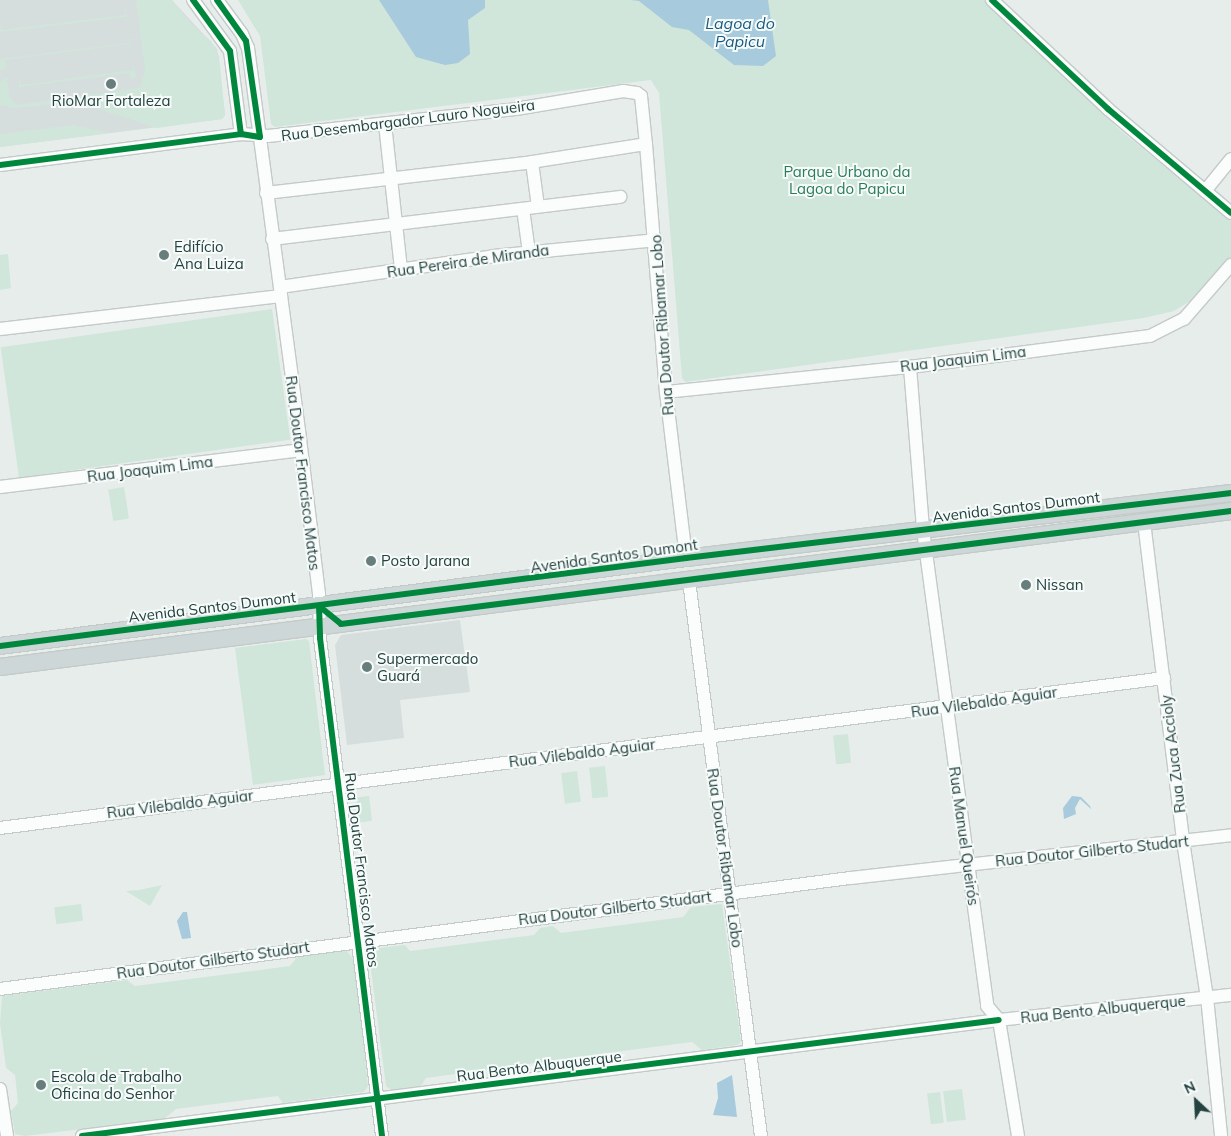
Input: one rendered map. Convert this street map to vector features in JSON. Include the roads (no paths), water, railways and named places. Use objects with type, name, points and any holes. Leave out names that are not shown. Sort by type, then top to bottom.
[{"type":"main road","name":"Avenida Santos Dumont","points":[[0,646],[536,579],[686,558],[1231,493]]},
{"type":"main road","name":"Avenida Santos Dumont","points":[[0,667],[538,600],[1231,510]]},
{"type":"main road","points":[[536,579],[538,600]]},
{"type":"main road","points":[[505,582],[508,603]]},
{"type":"main road","points":[[139,629],[142,648]]},
{"type":"street","points":[[193,0],[230,51],[241,134]]},
{"type":"street","name":"Rua Doutor Francisco Matos","points":[[218,0],[246,41],[260,137],[300,450],[338,784],[382,1136]]},
{"type":"street","points":[[992,0],[1108,109],[1231,213]]},
{"type":"street","name":"Rua Desembargador Lauro Nogueira","points":[[0,165],[241,134],[260,137],[516,109],[623,91],[637,93]]},
{"type":"street","name":"Rua Doutor Ribamar Lobo","points":[[637,93],[641,96],[656,240],[666,392],[686,558]]},
{"type":"street","points":[[385,124],[389,178],[401,270]]},
{"type":"street","points":[[266,193],[532,162],[646,144]]},
{"type":"street","points":[[1205,191],[1231,159]]},
{"type":"street","points":[[532,162],[538,207]]},
{"type":"street","points":[[272,239],[395,222],[620,197]]},
{"type":"street","points":[[523,209],[529,252]]},
{"type":"street","name":"Rua Pereira de Miranda","points":[[0,329],[280,292],[401,270],[529,252],[656,240]]},
{"type":"street","name":"Rua Joaquim Lima","points":[[666,392],[910,367],[1150,336],[1184,319],[1231,265]]},
{"type":"street","name":"Rua Manuel Queirós","points":[[910,367],[923,530],[987,1006],[999,1020],[1018,1136]]},
{"type":"street","name":"Rua Joaquim Lima","points":[[0,487],[300,450]]},
{"type":"street","name":"Rua Zuca Accioly","points":[[1144,522],[1183,841],[1207,997],[1221,1136]]},
{"type":"street","name":"Rua Doutor Ribamar Lobo","points":[[689,580],[761,1136]]},
{"type":"street","name":"Rua Vilebaldo Aguiar","points":[[0,828],[1164,678]]},
{"type":"street","name":"Rua Doutor Gilberto Studart","points":[[0,989],[731,893],[1231,835]]},
{"type":"street","name":"Rua Bento Albuquerque","points":[[82,1136],[999,1020],[1231,995]]},
{"type":"street","points":[[0,1089],[7,1136]]},
{"type":"water","points":[[379,0],[485,0],[485,8],[468,20],[470,54],[458,63],[445,65],[416,57]]},
{"type":"water","name":"Lagoa do Papicu","points":[[631,0],[768,0],[776,56],[763,66],[734,65],[689,30],[672,27],[639,1]]},
{"type":"water","points":[[1072,796],[1081,797],[1091,809],[1080,799],[1075,808],[1076,814],[1064,819],[1063,808]]},
{"type":"water","points":[[183,912],[187,912],[191,938],[182,939],[177,921]]},
{"type":"water","points":[[732,1075],[737,1117],[713,1115],[718,1098],[717,1083]]},
{"type":"place","name":"RioMar Fortaleza","points":[[111,84]]},
{"type":"place","name":"Edifício Ana Luiza","points":[[164,255]]},
{"type":"place","name":"Posto Jarana","points":[[371,561]]},
{"type":"place","name":"Nissan","points":[[1026,585]]},
{"type":"place","name":"Supermercado Guará","points":[[367,667]]},
{"type":"place","name":"Escola de Trabalho Oficina do Senhor","points":[[41,1085]]},
{"type":"park label","name":"Parque Urbano da Lagoa do Papicu","points":[[847,180]]}]
